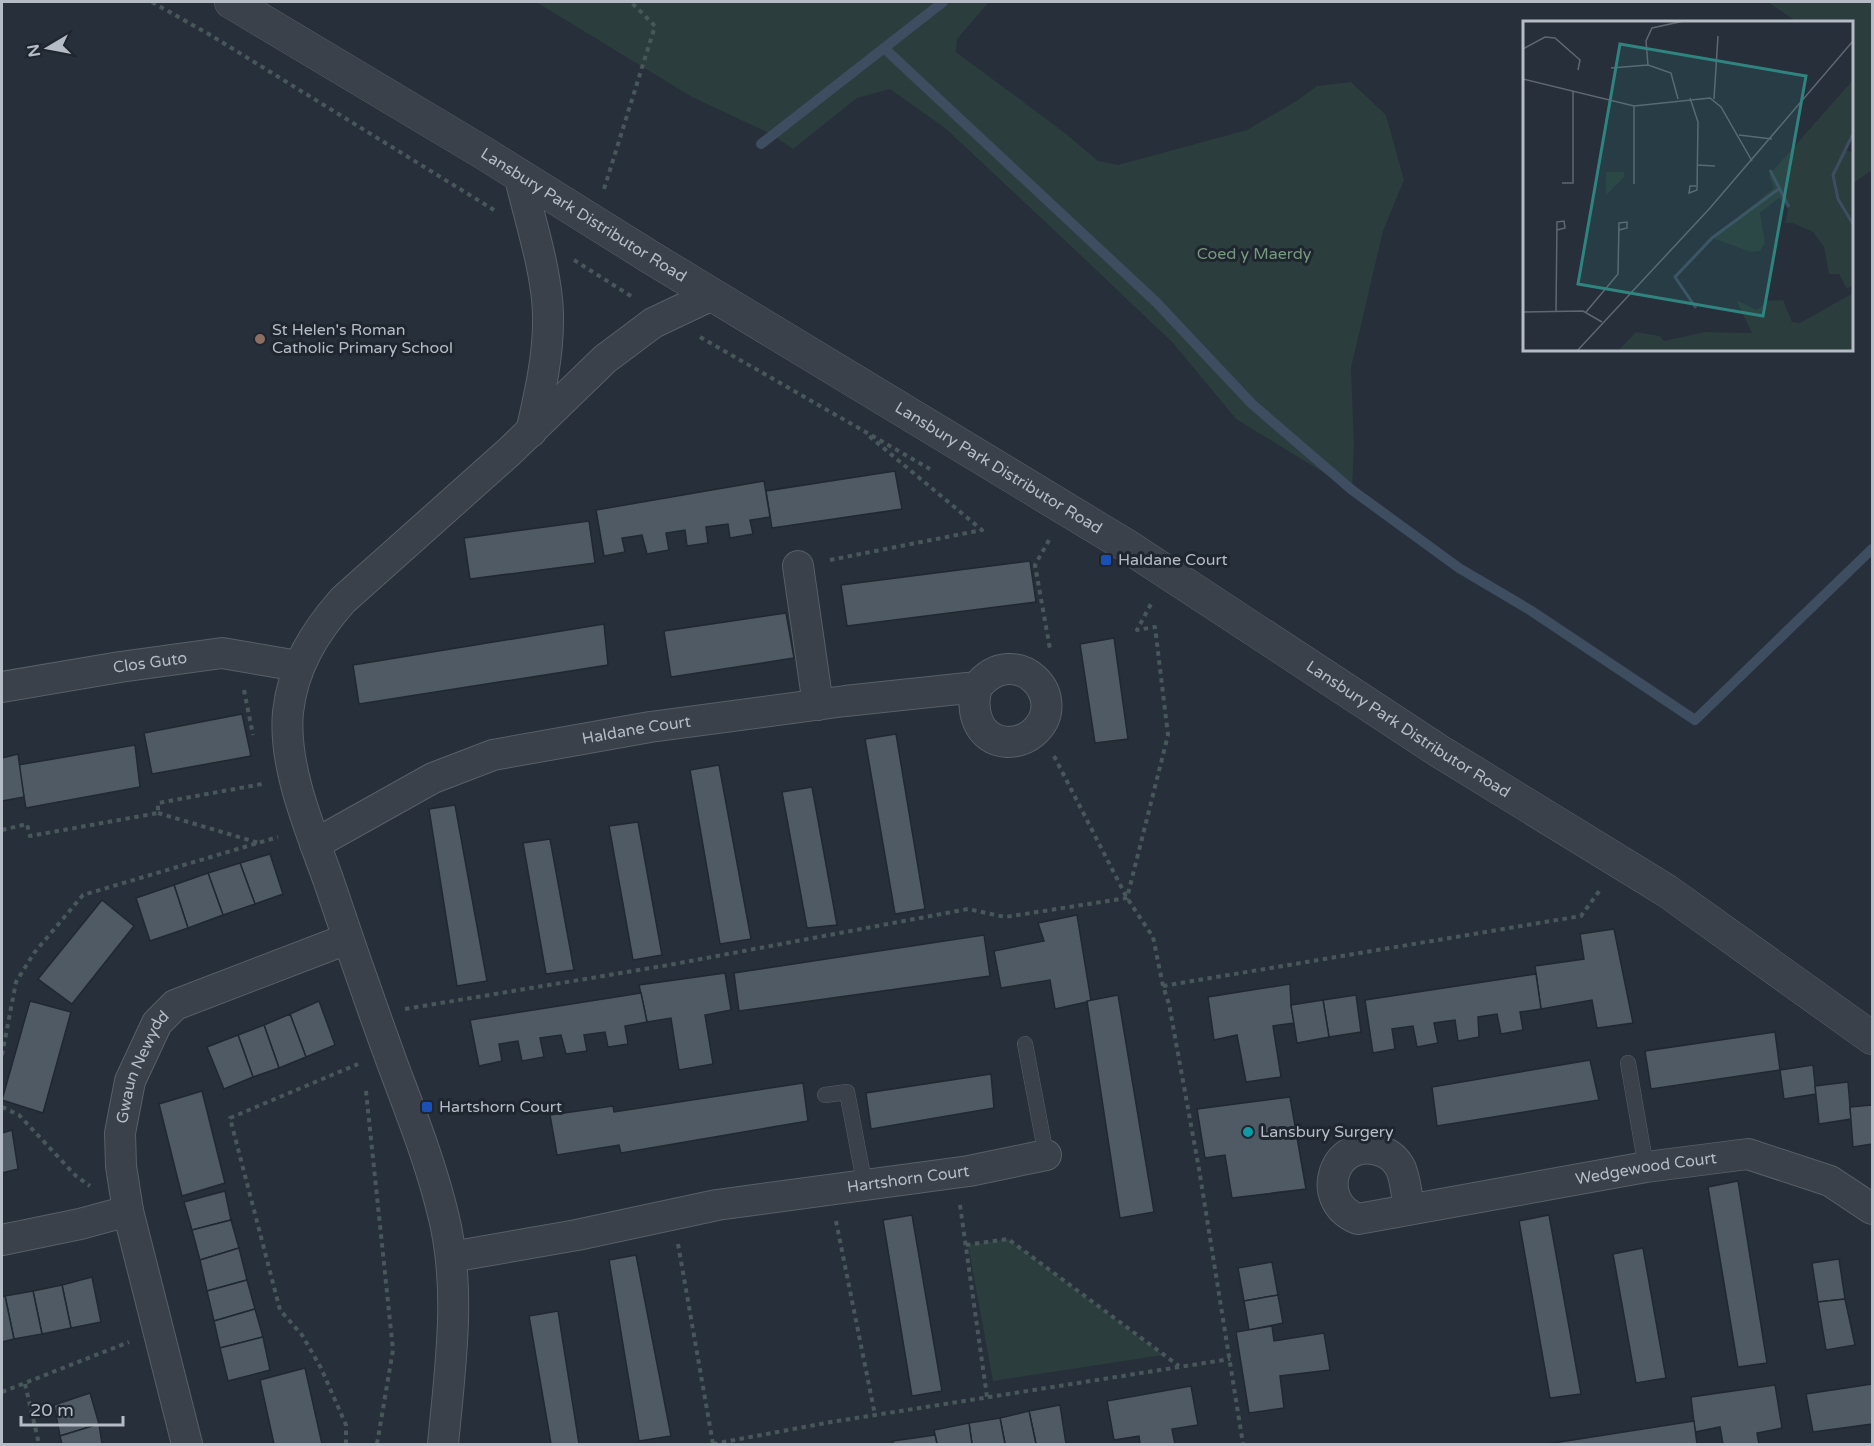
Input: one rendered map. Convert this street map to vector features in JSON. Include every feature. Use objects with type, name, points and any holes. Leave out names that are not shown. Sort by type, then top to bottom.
[{"type":"street","name":"Lansbury Park Distributor Road","points":[[231,2],[519,174],[712,295],[1127,546],[1440,752],[1667,891],[1872,1038]]},
{"type":"street","points":[[519,174],[545,286],[548,312],[545,366],[531,432]]},
{"type":"street","points":[[443,1444],[454,1295],[444,1216],[431,1168],[347,939],[300,797],[289,740],[288,714],[298,666],[323,622],[343,600],[531,432],[604,359],[665,317],[712,295]]},
{"type":"street","points":[[798,566],[818,705]]},
{"type":"street","name":"Clos Guto","points":[[2,687],[214,654],[237,654],[298,666]]},
{"type":"street","points":[[1007,668],[1019,669],[1029,674],[1038,682],[1044,693],[1046,704],[1044,717],[1039,727],[1019,741],[1007,742],[995,739],[977,722],[974,711],[977,687],[985,677],[995,671],[1007,668]]},
{"type":"street","name":"Haldane Court","points":[[315,844],[433,778],[493,754],[650,727],[977,687]]},
{"type":"street","name":"Gwaun Newydd","points":[[187,1444],[128,1211],[121,1166],[120,1133],[130,1081],[157,1023],[176,1005],[347,939]]},
{"type":"street","name":"Wedgewood Court","points":[[1409,1210],[1646,1167],[1748,1154],[1830,1181],[1872,1209]]},
{"type":"street","name":"Hartshorn Court","points":[[451,1257],[578,1235],[717,1206],[969,1171],[1046,1155]]},
{"type":"street","points":[[2,1240],[80,1224],[128,1211]]},
{"type":"lane","points":[[1025,1044],[1046,1155]]},
{"type":"lane","points":[[1628,1063],[1646,1167]]},
{"type":"lane","points":[[825,1095],[847,1092],[866,1186]]},
{"type":"path","points":[[152,2],[212,36],[665,317],[938,474]]},
{"type":"path","points":[[593,222],[655,26],[631,2]]},
{"type":"path","points":[[798,566],[982,530],[859,428]]},
{"type":"path","points":[[1029,674],[1050,653],[1035,565],[1049,540],[1039,534]]},
{"type":"path","points":[[1127,898],[1168,735],[1155,627],[1137,630],[1167,573]]},
{"type":"path","points":[[237,654],[254,738]]},
{"type":"path","points":[[1039,727],[1127,898],[1153,937],[1163,987],[1169,1004],[1197,1157],[1243,1444]]},
{"type":"path","points":[[261,772],[266,793]]},
{"type":"path","points":[[158,813],[158,803],[263,784]]},
{"type":"path","points":[[2,830],[27,824],[30,836],[158,813],[260,843]]},
{"type":"path","points":[[2,1055],[16,982],[34,953],[83,895],[278,837],[276,829]]},
{"type":"path","points":[[1163,987],[1581,916],[1621,863]]},
{"type":"path","points":[[375,1014],[669,965],[968,909],[1005,917],[1127,898]]},
{"type":"path","points":[[355,1054],[361,1072]]},
{"type":"path","points":[[346,1444],[346,1425],[321,1368],[302,1335],[280,1310],[230,1118],[358,1064]]},
{"type":"path","points":[[365,1089],[393,1350],[377,1444]]},
{"type":"path","points":[[2,1107],[20,1115],[76,1176],[128,1211]]},
{"type":"path","points":[[958,1194],[987,1397]]},
{"type":"path","points":[[672,1215],[713,1444],[875,1415],[1230,1359]]},
{"type":"path","points":[[825,1222],[847,1218]]},
{"type":"path","points":[[836,1221],[875,1415]]},
{"type":"path","points":[[966,1245],[1008,1239],[1180,1367]]},
{"type":"path","points":[[678,1244],[689,1243]]},
{"type":"path","points":[[2,1392],[116,1346],[159,1333]]},
{"type":"path","points":[[25,1384],[39,1444]]},
{"type":"green space","name":"Coed y Maerdy","points":[[536,2],[989,2],[957,39],[956,52],[1065,133],[1098,161],[1118,165],[1247,130],[1317,86],[1351,82],[1386,115],[1404,180],[1383,231],[1351,368],[1354,446],[1352,490],[1236,419],[1173,343],[945,128],[890,89],[857,98],[793,149],[773,135],[692,97]]},
{"type":"green space","points":[[1768,2],[1872,2],[1872,170],[1853,183],[1853,21],[1796,21]]},
{"type":"green space","points":[[1008,1239],[1163,1355],[993,1381],[968,1245]]},
{"type":"building","points":[[895,471],[902,509],[772,528],[766,491]]},
{"type":"building","points":[[764,481],[770,517],[750,520],[753,534],[730,538],[728,524],[706,527],[708,543],[687,546],[685,530],[666,533],[669,550],[647,554],[642,535],[622,538],[625,552],[604,556],[596,510]]},
{"type":"building","points":[[589,521],[595,563],[470,579],[464,538]]},
{"type":"building","points":[[1030,561],[1036,602],[847,626],[841,585]]},
{"type":"building","points":[[786,613],[794,658],[671,677],[664,631]]},
{"type":"building","points":[[604,624],[608,665],[359,704],[353,665]]},
{"type":"building","points":[[1114,638],[1128,739],[1095,743],[1080,644]]},
{"type":"building","points":[[242,714],[251,756],[152,774],[144,733]]},
{"type":"building","points":[[896,734],[925,909],[895,914],[865,739]]},
{"type":"building","points":[[135,745],[140,787],[26,808],[18,765]]},
{"type":"building","points":[[18,754],[24,797],[2,801],[2,758]]},
{"type":"building","points":[[719,765],[751,939],[720,944],[690,770]]},
{"type":"building","points":[[812,787],[837,925],[807,928],[782,792]]},
{"type":"building","points":[[455,805],[487,981],[457,986],[429,809]]},
{"type":"building","points":[[638,822],[662,955],[633,960],[609,826]]},
{"type":"building","points":[[550,839],[574,970],[546,974],[523,843]]},
{"type":"building","points":[[270,854],[283,894],[255,904],[240,863]]},
{"type":"building","points":[[240,863],[255,904],[223,915],[208,873]]},
{"type":"building","points":[[208,873],[223,915],[188,928],[174,885]]},
{"type":"building","points":[[174,885],[188,928],[150,941],[136,898]]},
{"type":"building","points":[[102,900],[134,926],[72,1004],[38,979]]},
{"type":"building","points":[[1077,915],[1091,1001],[1055,1009],[1050,980],[1001,988],[994,951],[1044,941],[1038,923]]},
{"type":"building","points":[[1614,929],[1633,1023],[1597,1028],[1592,1000],[1541,1009],[1535,966],[1584,959],[1580,934]]},
{"type":"building","points":[[984,935],[990,976],[739,1011],[734,973]]},
{"type":"building","points":[[725,973],[731,1010],[705,1015],[713,1064],[679,1070],[671,1018],[647,1022],[639,985]]},
{"type":"building","points":[[1536,974],[1541,1009],[1520,1012],[1523,1030],[1501,1034],[1497,1014],[1478,1017],[1479,1037],[1458,1041],[1455,1020],[1434,1023],[1438,1043],[1417,1047],[1413,1026],[1392,1029],[1395,1049],[1373,1053],[1365,1000]]},
{"type":"building","points":[[1290,984],[1294,1023],[1273,1026],[1281,1077],[1246,1082],[1237,1035],[1214,1040],[1208,997]]},
{"type":"building","points":[[641,993],[647,1022],[625,1026],[628,1044],[608,1047],[605,1032],[584,1035],[587,1051],[566,1054],[561,1035],[540,1038],[544,1057],[522,1061],[518,1041],[499,1044],[502,1061],[479,1066],[470,1020]]},
{"type":"building","points":[[1118,995],[1154,1212],[1120,1218],[1087,1001]]},
{"type":"building","points":[[1356,995],[1361,1032],[1329,1037],[1323,1000]]},
{"type":"building","points":[[1323,1000],[1329,1037],[1297,1043],[1291,1005]]},
{"type":"building","points":[[30,1001],[71,1012],[43,1113],[2,1100]]},
{"type":"building","points":[[319,1001],[335,1045],[306,1057],[290,1014]]},
{"type":"building","points":[[290,1014],[306,1057],[279,1068],[264,1025]]},
{"type":"building","points":[[264,1025],[279,1068],[253,1077],[238,1035]]},
{"type":"building","points":[[1775,1032],[1780,1070],[1651,1089],[1645,1051]]},
{"type":"building","points":[[238,1035],[253,1077],[224,1089],[207,1047]]},
{"type":"building","points":[[1590,1060],[1599,1100],[1437,1126],[1432,1087]]},
{"type":"building","points":[[1813,1065],[1816,1094],[1784,1099],[1780,1070]]},
{"type":"building","points":[[991,1074],[994,1108],[871,1129],[866,1093]]},
{"type":"building","points":[[1848,1082],[1851,1119],[1819,1124],[1815,1086]]},
{"type":"building","points":[[803,1083],[808,1121],[621,1153],[619,1145],[557,1155],[550,1115],[613,1106],[614,1112]]},
{"type":"building","points":[[202,1091],[225,1183],[182,1196],[159,1104]]},
{"type":"building","name":"Lansbury Surgery","points":[[1290,1097],[1306,1189],[1232,1198],[1225,1155],[1205,1158],[1197,1109]]},
{"type":"building","points":[[1872,1105],[1872,1144],[1853,1147],[1850,1107]]},
{"type":"building","points":[[12,1130],[18,1169],[2,1173],[2,1133]]},
{"type":"building","points":[[1738,1181],[1767,1363],[1738,1367],[1708,1187]]},
{"type":"building","points":[[225,1191],[231,1220],[192,1230],[184,1202]]},
{"type":"building","points":[[912,1215],[942,1391],[912,1396],[883,1220]]},
{"type":"building","points":[[1549,1215],[1581,1394],[1550,1398],[1519,1221]]},
{"type":"building","points":[[231,1220],[239,1248],[200,1260],[192,1230]]},
{"type":"building","points":[[239,1248],[247,1280],[207,1291],[200,1260]]},
{"type":"building","points":[[1643,1248],[1666,1378],[1636,1383],[1613,1254]]},
{"type":"building","points":[[636,1255],[671,1436],[639,1441],[609,1260]]},
{"type":"building","points":[[1839,1259],[1845,1299],[1818,1302],[1812,1263]]},
{"type":"building","points":[[1272,1262],[1278,1295],[1244,1301],[1238,1268]]},
{"type":"building","points":[[92,1277],[101,1322],[71,1328],[62,1285]]},
{"type":"building","points":[[247,1280],[255,1309],[214,1321],[207,1291]]},
{"type":"building","points":[[62,1285],[71,1328],[42,1334],[33,1291]]},
{"type":"building","points":[[33,1291],[42,1334],[14,1339],[5,1296]]},
{"type":"building","points":[[1278,1295],[1283,1323],[1249,1330],[1244,1301]]},
{"type":"building","points":[[5,1296],[14,1339],[2,1342],[2,1297]]},
{"type":"building","points":[[1845,1299],[1855,1345],[1826,1350],[1818,1302]]},
{"type":"building","points":[[255,1309],[263,1337],[220,1348],[214,1321]]},
{"type":"building","points":[[558,1311],[579,1444],[551,1444],[529,1316]]},
{"type":"building","points":[[1272,1326],[1274,1341],[1324,1333],[1330,1370],[1280,1376],[1284,1408],[1249,1413],[1236,1332]]},
{"type":"building","points":[[263,1337],[270,1370],[228,1381],[220,1348]]},
{"type":"building","points":[[305,1368],[322,1444],[274,1444],[260,1380]]},
{"type":"building","points":[[1872,1384],[1872,1424],[1813,1432],[1806,1394]]},
{"type":"building","points":[[1775,1385],[1782,1428],[1757,1433],[1759,1444],[1723,1444],[1720,1427],[1695,1432],[1691,1397]]},
{"type":"building","points":[[1191,1386],[1198,1425],[1172,1429],[1175,1444],[1140,1444],[1139,1436],[1114,1440],[1107,1401]]},
{"type":"building","points":[[90,1393],[99,1424],[60,1436],[54,1405]]},
{"type":"building","points":[[1060,1405],[1066,1444],[1036,1444],[1029,1411]]},
{"type":"building","points":[[1029,1411],[1036,1444],[1005,1444],[1000,1418]]},
{"type":"building","points":[[1000,1418],[1005,1444],[972,1444],[969,1423]]},
{"type":"building","points":[[1694,1421],[1697,1444],[1547,1444]]},
{"type":"building","points":[[969,1423],[972,1444],[937,1444],[934,1430]]},
{"type":"building","points":[[99,1424],[102,1444],[62,1444],[60,1436]]},
{"type":"building","points":[[935,1435],[937,1444],[893,1444],[893,1441]]},
{"type":"waterway","points":[[761,144],[943,2]]},
{"type":"waterway","points":[[884,48],[1156,302],[1252,404],[1352,490],[1459,568],[1530,610],[1695,720],[1872,549]]},
{"type":"place","name":"St Helen's Roman Catholic Primary School","points":[[260,339]]},
{"type":"place","name":"Haldane Court","points":[[1106,560]]},
{"type":"place","name":"Hartshorn Court","points":[[427,1107]]},
{"type":"place","name":"Lansbury Surgery","points":[[1248,1132]]}]
